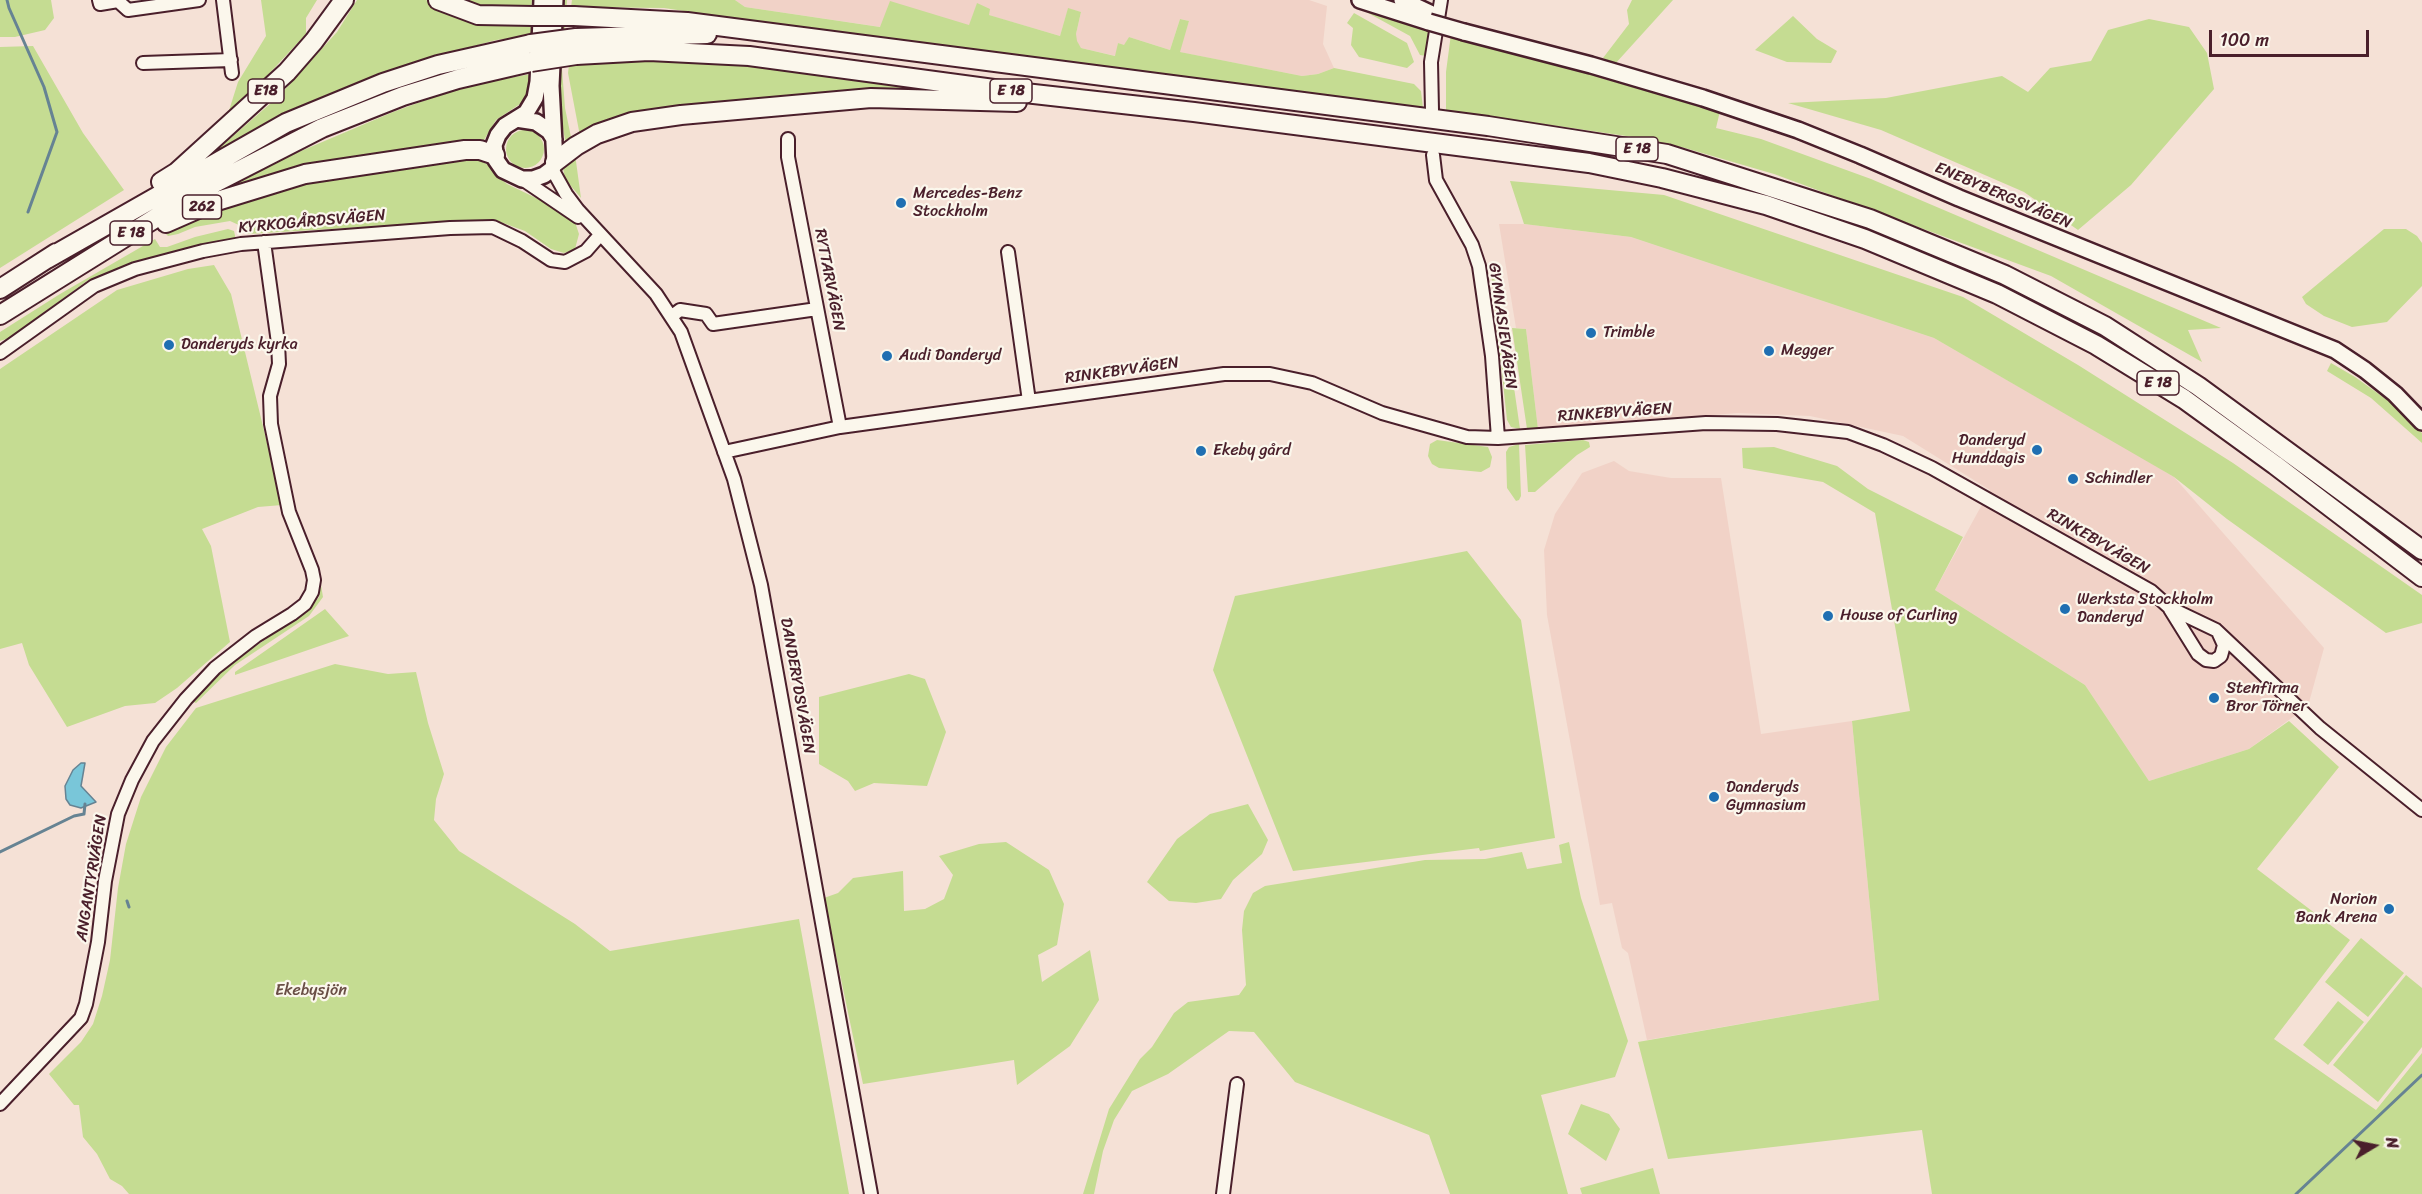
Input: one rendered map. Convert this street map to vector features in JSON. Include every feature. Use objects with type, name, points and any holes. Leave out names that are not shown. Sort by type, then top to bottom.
[{"type":"highway","name":"E18","points":[[47,259],[177,172],[287,72],[314,41],[344,0]]},
{"type":"highway","points":[[438,0],[478,15],[542,4],[574,16],[687,22],[754,32]]},
{"type":"highway","name":"E 18","points":[[0,289],[47,259],[286,123],[383,84],[438,65],[576,47],[754,32],[1488,126],[1667,153],[1870,219],[2005,275],[2105,326],[2198,386],[2422,550]]},
{"type":"highway","name":"E 18","points":[[576,47],[749,56],[1440,151],[1589,163],[1662,178],[1766,205],[1865,239],[1997,294],[2096,345],[2184,399],[2422,577]]},
{"type":"highway","name":"E 18","points":[[0,315],[199,191],[322,128],[414,93],[531,53]]},
{"type":"highway","points":[[554,165],[576,146],[597,134],[632,122],[681,115],[871,98],[1049,104],[1440,151]]},
{"type":"highway","name":"262","points":[[0,321],[120,246],[175,218],[234,196],[305,174],[399,158],[465,150],[480,150],[495,155]]},
{"type":"main road","name":"ENEBYBERGSVÄGEN","points":[[1360,0],[1430,18],[1703,98],[1798,130],[1959,198],[2320,344],[2365,370],[2395,394],[2422,422]]},
{"type":"main road","name":"ENEBYBERGSVÄGEN","points":[[1402,0],[1430,18]]},
{"type":"main road","points":[[542,4],[551,86],[554,165],[544,175],[533,179],[522,179],[503,170],[495,155],[494,145],[505,126],[530,109],[537,91],[542,4]]},
{"type":"main road","points":[[516,119],[536,122],[549,131],[554,140]]},
{"type":"street","points":[[99,0],[100,4],[118,1],[128,10],[211,0]]},
{"type":"street","points":[[223,0],[232,73]]},
{"type":"street","points":[[1432,110],[1431,62],[1441,0]]},
{"type":"street","points":[[143,63],[231,60]]},
{"type":"street","name":"RYTTARVÄGEN","points":[[788,139],[788,158],[840,427]]},
{"type":"street","name":"GYMNASIEVÄGEN","points":[[1440,151],[1436,180],[1472,245],[1479,266],[1492,356],[1498,438]]},
{"type":"street","name":"DANDERYDSVÄGEN","points":[[554,165],[566,194],[590,225],[656,294],[681,332],[695,366],[746,520],[761,585],[871,1194]]},
{"type":"street","name":"DANDERYDSVÄGEN","points":[[522,179],[590,225]]},
{"type":"street","name":"KYRKOGÅRDSVÄGEN","points":[[0,353],[94,286],[116,276],[203,251],[264,242],[450,228],[493,227],[522,241],[551,260],[565,262],[586,251],[600,235]]},
{"type":"street","name":"ANGANTYRVÄGEN","points":[[0,1104],[81,1018],[96,952],[105,881],[118,814],[132,780],[153,741],[179,707],[215,668],[256,636],[292,614],[305,603],[312,592],[312,570],[289,512],[271,424],[270,396],[279,364],[279,354],[264,242]]},
{"type":"street","points":[[1008,252],[1029,401]]},
{"type":"street","points":[[672,316],[680,310],[706,314],[713,324],[817,309]]},
{"type":"street","name":"RINKEBYVÄGEN","points":[[724,452],[840,427],[1224,374],[1269,374],[1312,384],[1382,413],[1467,437],[1498,438],[1706,423],[1777,424],[1848,432],[1915,460],[2151,591],[2170,608],[2216,630],[2320,728],[2422,810]]},
{"type":"street","name":"RINKEBYVÄGEN","points":[[2170,608],[2198,654],[2206,660],[2218,659],[2223,651],[2224,645],[2216,630]]},
{"type":"street","points":[[1223,1194],[1237,1084]]},
{"type":"shaded area","points":[[735,0],[1309,0],[1327,6],[1323,44],[1334,68],[1318,74],[1302,76],[1179,52],[1189,21],[1180,19],[1170,50],[1129,37],[1124,46],[1118,43],[1116,56],[1081,48],[1076,41],[1076,34],[1081,12],[1068,9],[1060,36],[988,15],[977,4],[969,26],[890,2],[881,27],[745,7]]},
{"type":"shaded area","points":[[1499,224],[1524,224],[1631,237],[1934,338],[2136,454],[2174,477],[2324,648],[2308,706],[2249,749],[2149,781],[2085,685],[1935,590],[1990,490],[1903,436],[1810,416],[1738,413],[1538,429],[1526,329],[1516,328]]},
{"type":"shaded area","name":"Danderyds Gymnasium","points":[[1614,461],[1629,471],[1671,478],[1721,478],[1761,734],[1852,721],[1879,1000],[1647,1040],[1628,953],[1622,948],[1612,903],[1600,905],[1547,615],[1544,550],[1555,514],[1582,473]]},
{"type":"green space","points":[[0,0],[51,0],[54,18],[45,30],[15,37],[0,37]]},
{"type":"green space","points":[[261,0],[317,0],[306,18],[306,34],[226,120],[238,82],[266,36]]},
{"type":"green space","points":[[357,0],[426,0],[455,17],[486,25],[531,25],[531,36],[496,40],[405,65],[272,120],[209,157],[279,96],[337,32]]},
{"type":"green space","points":[[458,0],[532,0],[531,9],[472,6]]},
{"type":"green space","points":[[560,0],[567,0],[562,69],[565,108],[572,142],[566,145],[557,96]]},
{"type":"green space","points":[[572,0],[735,0],[745,7],[880,27],[890,1],[969,25],[977,3],[990,9],[989,15],[1060,36],[1068,8],[1081,12],[1076,34],[1081,48],[1115,56],[1118,43],[1124,45],[1129,37],[1170,50],[1180,19],[1189,21],[1180,52],[1302,76],[1318,74],[1334,68],[1414,84],[1421,91],[1423,108],[877,40],[664,8],[571,7]]},
{"type":"green space","points":[[1632,0],[1673,0],[1615,64],[1603,58],[1629,24],[1627,10]]},
{"type":"green space","points":[[1359,8],[1429,28],[1426,56],[1420,55],[1410,36]]},
{"type":"green space","points":[[1354,13],[1407,43],[1414,62],[1407,68],[1359,57],[1351,45],[1353,28],[1347,23]]},
{"type":"green space","points":[[1793,16],[1817,39],[1837,51],[1831,63],[1787,62],[1755,50]]},
{"type":"green space","points":[[2149,19],[2189,27],[2207,53],[2214,89],[2131,185],[2078,230],[2024,192],[1881,130],[1788,103],[1886,98],[2002,76],[2028,92],[2050,68],[2091,61],[2108,30]]},
{"type":"green space","points":[[1451,34],[1594,73],[1604,79],[1720,111],[1716,128],[1761,139],[1871,179],[2221,328],[2188,330],[2202,362],[2051,276],[1774,174],[1685,148],[1633,137],[1446,112],[1446,72]]},
{"type":"green space","points":[[33,46],[83,133],[124,190],[0,268],[0,47]]},
{"type":"green space","points":[[615,62],[690,62],[751,66],[937,88],[935,91],[580,136],[568,73],[569,65]]},
{"type":"green space","points":[[531,74],[529,94],[523,102],[496,120],[484,140],[342,159],[304,168],[219,196],[218,191],[294,154],[393,112],[481,83]]},
{"type":"green space","points":[[525,130],[539,135],[544,149],[539,163],[525,168],[511,163],[506,149],[511,135]]},
{"type":"green space","points":[[575,154],[581,198],[565,179],[563,168]]},
{"type":"green space","points":[[455,159],[481,161],[490,166],[507,184],[559,209],[574,219],[579,234],[575,249],[564,253],[551,249],[525,231],[503,223],[484,220],[247,234],[241,226],[230,221],[195,227],[178,234],[168,236],[166,234],[242,200],[295,185]]},
{"type":"green space","points":[[1510,181],[1664,195],[1963,297],[2078,365],[2233,463],[2422,595],[2422,623],[2386,633],[2227,519],[2174,477],[1934,338],[1631,237],[1524,224]]},
{"type":"green space","points":[[228,229],[234,231],[236,240],[87,281],[9,338],[0,341],[0,332],[155,239],[160,247],[167,247]]},
{"type":"green space","points":[[2384,229],[2406,229],[2417,236],[2422,243],[2422,286],[2387,322],[2352,327],[2324,316],[2306,304],[2302,297]]},
{"type":"green space","points":[[214,265],[231,294],[282,505],[258,507],[202,529],[211,546],[230,642],[177,688],[155,703],[125,706],[67,727],[29,665],[22,643],[0,649],[0,369],[117,290],[188,269]]},
{"type":"green space","points":[[1491,272],[1494,272],[1504,318],[1520,429],[1511,427],[1507,420]]},
{"type":"green space","points":[[1512,328],[1526,329],[1538,429],[1527,429]]},
{"type":"green space","points":[[2331,363],[2390,402],[2422,433],[2422,443],[2371,398],[2327,371]]},
{"type":"green space","points":[[1437,440],[1488,447],[1492,457],[1490,467],[1481,472],[1439,468],[1432,464],[1428,456],[1430,444]]},
{"type":"green space","points":[[1583,440],[1589,442],[1590,447],[1577,455],[1535,492],[1528,492],[1525,445]]},
{"type":"green space","points":[[1519,444],[1521,496],[1516,501],[1507,488],[1506,452],[1509,447]]},
{"type":"green space","points":[[1774,447],[1837,466],[1868,489],[1963,537],[1935,590],[2085,685],[2149,781],[2249,749],[2289,721],[2339,767],[2257,869],[2350,940],[2274,1039],[2376,1110],[2422,1053],[2422,1194],[1932,1194],[1922,1130],[1668,1159],[1638,1042],[1879,1000],[1852,721],[1910,711],[1875,513],[1823,482],[1743,468],[1742,448]]},
{"type":"green space","points":[[1467,551],[1521,620],[1555,838],[1480,851],[1479,848],[1293,871],[1213,670],[1235,596]]},
{"type":"green space","points":[[321,585],[323,597],[309,616],[235,665],[196,703],[192,701],[223,669],[309,609],[319,597]]},
{"type":"green space","points":[[325,609],[349,636],[235,675],[235,672]]},
{"type":"green space","name":"Ekebysjön","points":[[335,664],[388,674],[416,672],[428,723],[444,774],[436,799],[434,820],[459,851],[575,924],[610,951],[799,919],[849,1194],[129,1194],[122,1186],[110,1179],[97,1154],[83,1137],[79,1105],[74,1105],[49,1074],[81,1042],[93,1024],[110,960],[118,888],[126,844],[141,797],[166,747],[196,708]]},
{"type":"green space","points":[[909,674],[925,679],[946,732],[927,786],[874,783],[855,791],[848,781],[819,764],[819,697]]},
{"type":"green space","points":[[1248,804],[1268,840],[1262,854],[1233,880],[1221,899],[1196,903],[1169,901],[1147,882],[1177,839],[1210,814]]},
{"type":"green space","points":[[1006,842],[1049,870],[1064,904],[1057,945],[1038,955],[1042,982],[1090,950],[1099,1000],[1070,1046],[1017,1085],[1014,1060],[863,1084],[824,898],[838,893],[853,878],[903,871],[904,911],[925,909],[944,899],[953,875],[939,856],[979,844]]},
{"type":"green space","points":[[1569,842],[1581,898],[1628,1041],[1615,1077],[1541,1095],[1568,1194],[1450,1194],[1429,1135],[1295,1082],[1254,1032],[1229,1031],[1168,1074],[1132,1091],[1114,1120],[1103,1151],[1094,1194],[1083,1194],[1109,1109],[1140,1059],[1152,1047],[1174,1013],[1188,1002],[1239,995],[1246,985],[1242,930],[1244,911],[1253,893],[1265,886],[1425,860],[1485,859],[1522,852],[1527,869],[1562,863],[1559,845]]},
{"type":"green space","points":[[2361,938],[2404,973],[2368,1017],[2325,982]]},
{"type":"green space","points":[[2406,975],[2422,988],[2422,1047],[2378,1102],[2333,1065]]},
{"type":"green space","points":[[2338,1001],[2364,1022],[2328,1065],[2303,1045]]},
{"type":"green space","points":[[1581,1104],[1609,1114],[1620,1129],[1606,1161],[1568,1134]]},
{"type":"green space","points":[[1653,1168],[1660,1194],[1582,1194],[1580,1188]]},
{"type":"water","points":[[81,763],[85,763],[81,786],[96,802],[81,808],[70,805],[66,799],[65,786],[73,770]]},
{"type":"waterway","points":[[7,0],[44,87],[57,132],[28,212]]},
{"type":"waterway","points":[[0,852],[74,816],[84,814],[85,804]]},
{"type":"waterway","points":[[127,901],[129,907]]},
{"type":"waterway","points":[[2296,1194],[2422,1075]]},
{"type":"place","name":"Mercedes-Benz Stockholm","points":[[901,203]]},
{"type":"place","name":"Trimble","points":[[1591,333]]},
{"type":"place","name":"Danderyds kyrka","points":[[169,345]]},
{"type":"place","name":"Megger","points":[[1769,351]]},
{"type":"place","name":"Audi Danderyd","points":[[887,356]]},
{"type":"place","name":"Danderyd Hunddagis","points":[[2037,450]]},
{"type":"place","name":"Ekeby gård","points":[[1201,451]]},
{"type":"place","name":"Schindler","points":[[2073,479]]},
{"type":"place","name":"Werksta Stockholm Danderyd","points":[[2065,609]]},
{"type":"place","name":"House of Curling","points":[[1828,616]]},
{"type":"place","name":"Stenfirma Bror Törner","points":[[2214,698]]},
{"type":"place","name":"Danderyds Gymnasium","points":[[1714,797]]},
{"type":"place","name":"Norion Bank Arena","points":[[2389,909]]}]
